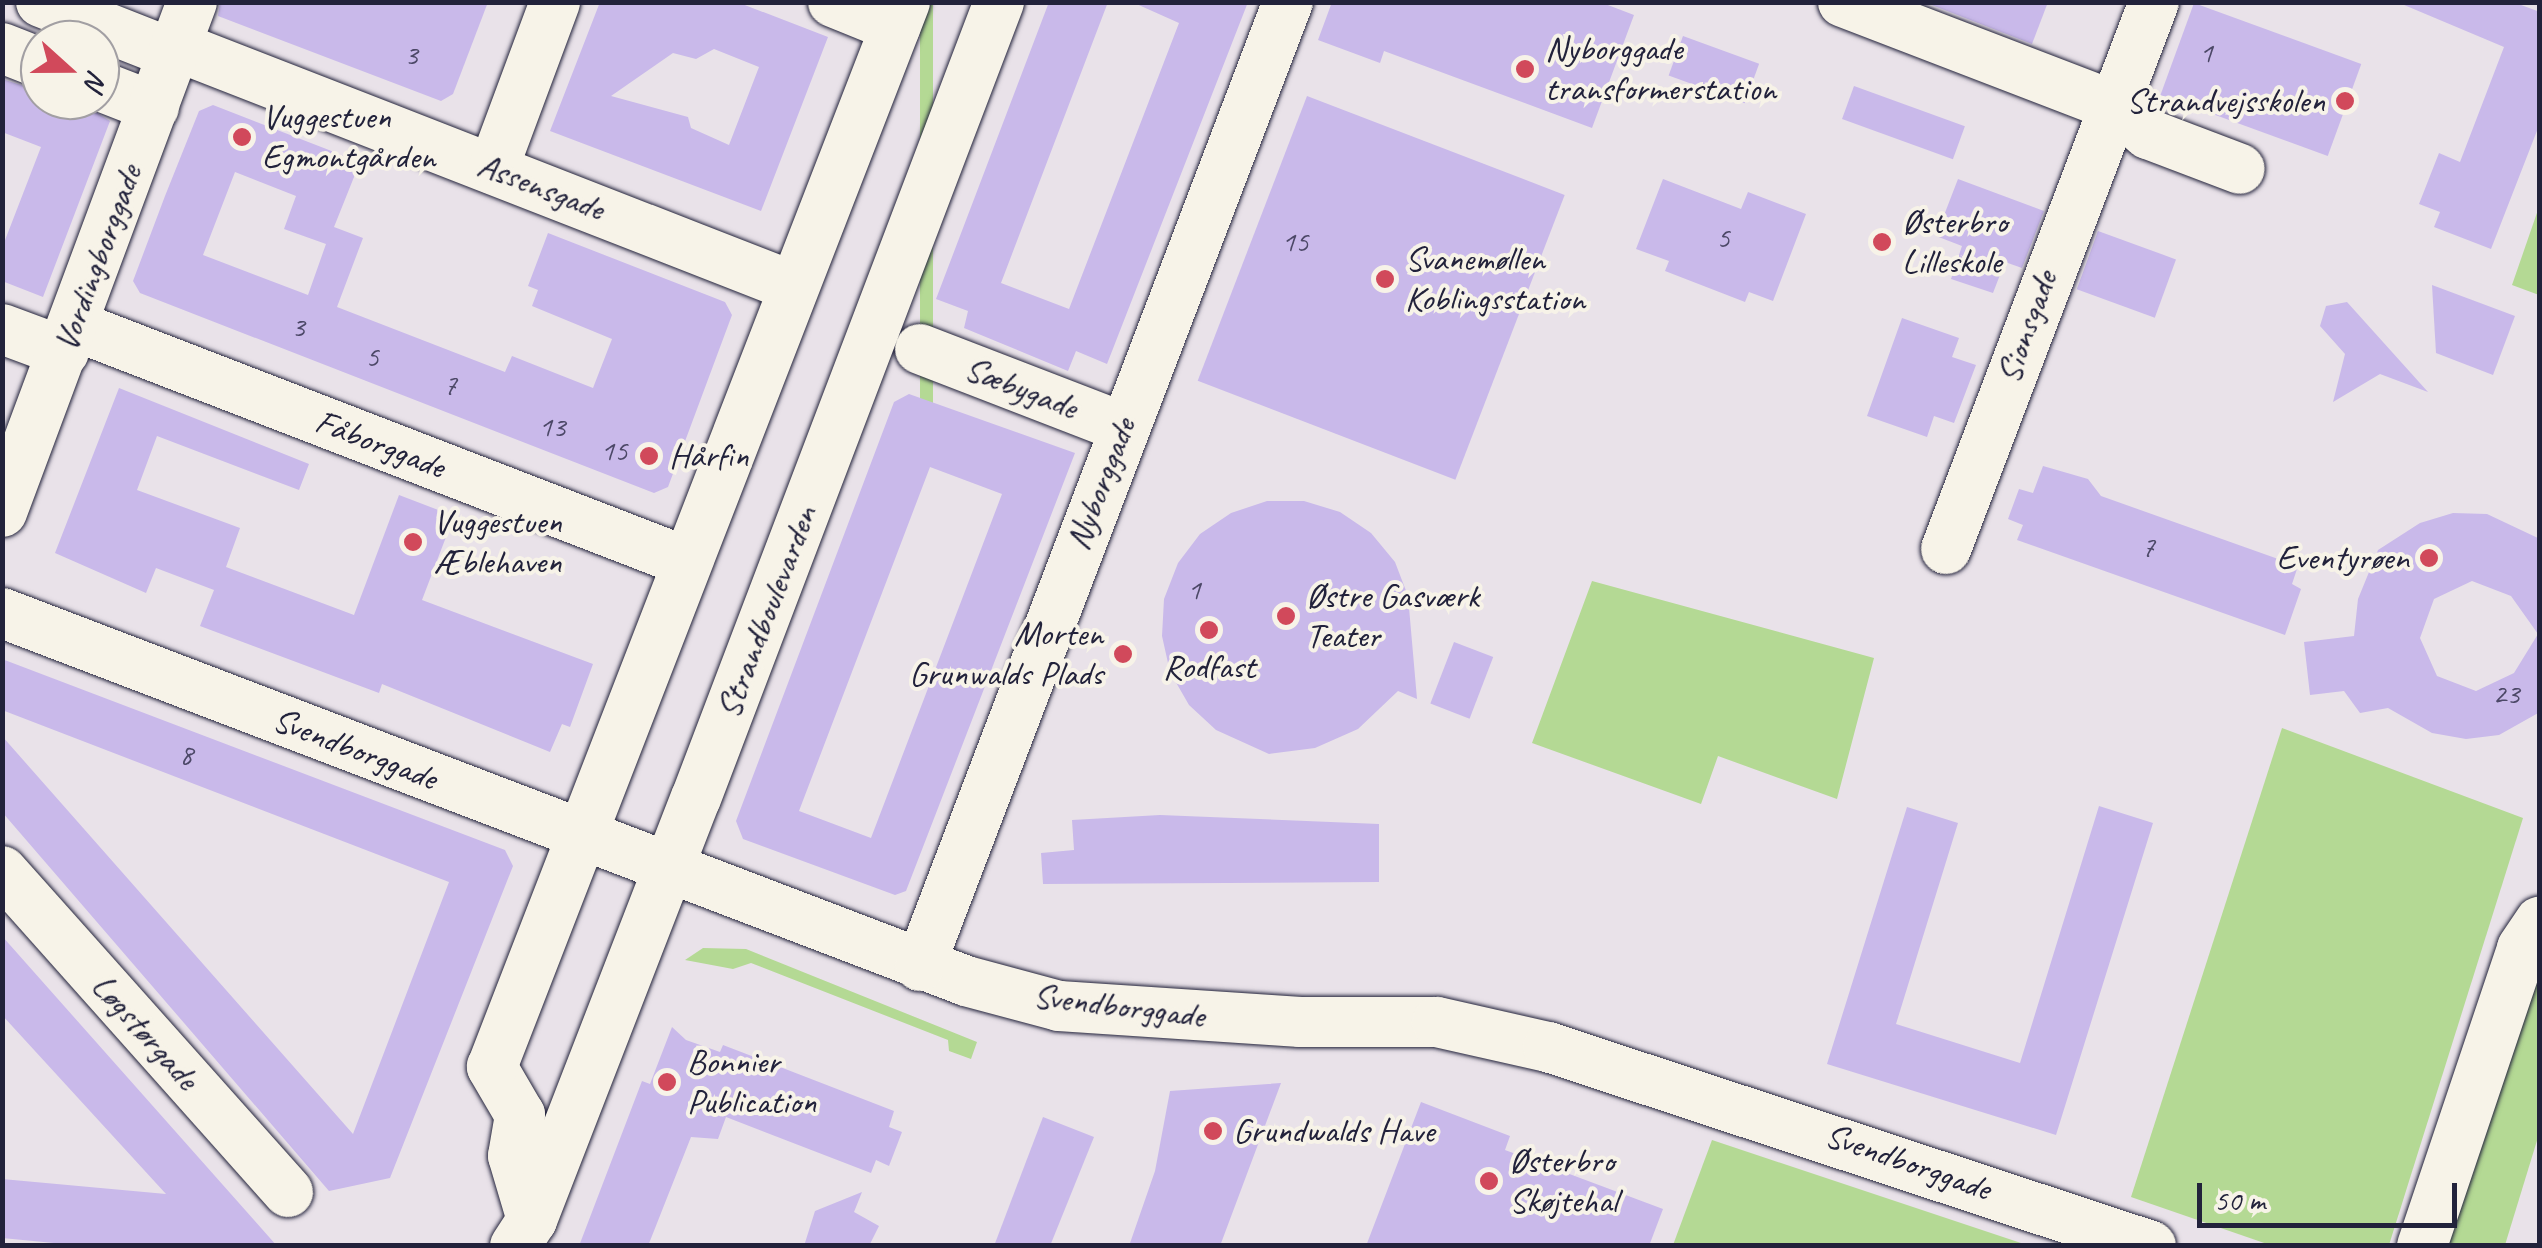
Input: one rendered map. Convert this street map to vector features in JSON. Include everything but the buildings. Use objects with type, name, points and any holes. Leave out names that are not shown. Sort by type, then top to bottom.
[{"type":"street","name":"Assensgade","points":[[40,2],[180,34],[494,169],[794,287]]},
{"type":"street","points":[[494,169],[555,2]]},
{"type":"street","name":"Strandboulevarden","points":[[523,1233],[513,1156],[520,1115],[492,1067],[579,834],[900,15],[833,2]]},
{"type":"street","name":"Strandboulevarden","points":[[523,1233],[669,866],[998,2]]},
{"type":"street","name":"Nyborggade","points":[[920,966],[1122,427],[1288,2]]},
{"type":"street","points":[[1843,2],[2116,107],[2148,134],[2240,169]]},
{"type":"street","name":"Sionsgade","points":[[1946,549],[2154,2]]},
{"type":"street","name":"Vordingborggade","points":[[2,512],[180,34]]},
{"type":"street","points":[[120,94],[154,108]]},
{"type":"street","name":"Fåborggade","points":[[2,329],[69,338],[687,562]]},
{"type":"street","name":"Sæbygade","points":[[920,349],[1122,427]]},
{"type":"street","name":"Svendborggade","points":[[2,613],[669,866],[920,966],[1059,1006],[1300,1022],[1437,1022],[1529,1043],[1706,1094],[2151,1246]]},
{"type":"street","name":"Løgstørgade","points":[[2,872],[288,1192]]},
{"type":"street","points":[[2422,1246],[2522,948],[2540,921]]},
{"type":"green space","points":[[920,3],[933,3],[933,460],[920,460]]},
{"type":"green space","points":[[2539,207],[2539,295],[2512,285]]},
{"type":"green space","points":[[1592,581],[1874,658],[1837,799],[1718,756],[1701,804],[1532,743]]},
{"type":"green space","points":[[2282,728],[2523,818],[2389,1245],[2270,1245],[2131,1197]]},
{"type":"green space","points":[[703,948],[746,949],[977,1042],[971,1059],[949,1051],[948,1040],[751,963],[733,969],[685,960]]},
{"type":"green space","points":[[2539,976],[2539,1134],[2505,1245],[2441,1246],[2520,998]]},
{"type":"green space","points":[[1712,1140],[2027,1245],[1673,1245]]},
{"type":"place","name":"Nyborggade transformerstation","points":[[1525,69]]},
{"type":"place","name":"Strandvejsskolen","points":[[2345,101]]},
{"type":"place","name":"Vuggestuen Egmontgården","points":[[242,137]]},
{"type":"place","name":"Østerbro Lilleskole","points":[[1882,242]]},
{"type":"place","name":"Svanemøllen Koblingsstation","points":[[1385,279]]},
{"type":"place","name":"Hårfin","points":[[649,456]]},
{"type":"place","name":"Vuggestuen Æblehaven","points":[[413,542]]},
{"type":"place","name":"Eventyrøen","points":[[2429,558]]},
{"type":"place","name":"Østre Gasværk Teater","points":[[1286,616]]},
{"type":"place","name":"Rodfast","points":[[1209,630]]},
{"type":"place","name":"Morten Grunwalds Plads","points":[[1123,654]]},
{"type":"place","name":"Bonnier Publication","points":[[667,1082]]},
{"type":"place","name":"Grundwalds Have","points":[[1213,1131]]},
{"type":"place","name":"Østerbro Skøjtehal","points":[[1489,1181]]}]
